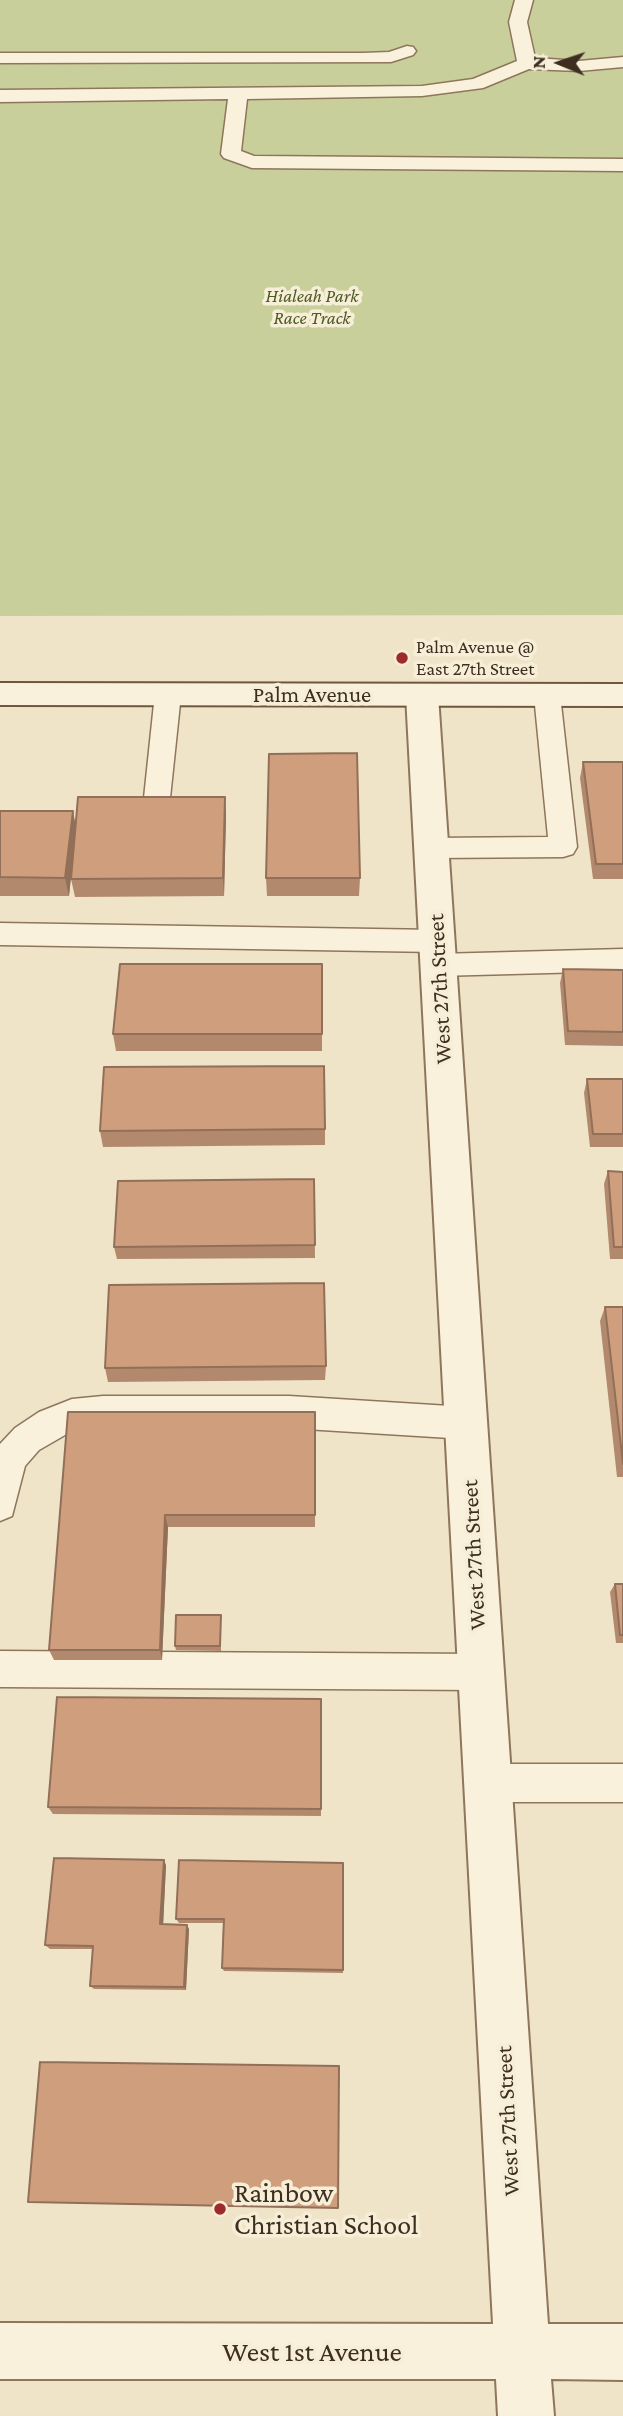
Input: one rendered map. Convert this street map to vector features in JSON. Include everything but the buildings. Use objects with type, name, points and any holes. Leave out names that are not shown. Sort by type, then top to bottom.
[{"type":"street","name":"Palm Avenue","points":[[0,694],[623,695]]},
{"type":"street","name":"West 27th Street","points":[[422,695],[526,2416]]},
{"type":"street","name":"West 1st Avenue","points":[[0,2351],[623,2352]]},
{"type":"lane","points":[[524,0],[518,22],[527,63]]},
{"type":"lane","points":[[0,58],[363,58],[391,57],[407,51]]},
{"type":"lane","points":[[0,96],[422,91],[477,83],[527,63],[579,66],[623,62]]},
{"type":"lane","points":[[238,94],[231,154],[252,162],[623,165]]},
{"type":"lane","points":[[157,798],[168,694]]},
{"type":"lane","points":[[432,848],[563,847],[547,695]]},
{"type":"lane","points":[[0,934],[623,960]]},
{"type":"lane","points":[[0,1504],[3,1478],[12,1456],[27,1439],[51,1423],[72,1415],[103,1412],[289,1412],[466,1423]]},
{"type":"lane","points":[[0,1669],[481,1672]]},
{"type":"lane","points":[[488,1783],[623,1783]]},
{"type":"green space","name":"Hialeah Park Race Track","points":[[0,0],[623,0],[623,615],[0,616]]},
{"type":"place","name":"Palm Avenue @ East 27th Street","points":[[402,658]]},
{"type":"place","name":"Rainbow Christian School","points":[[220,2209]]}]
